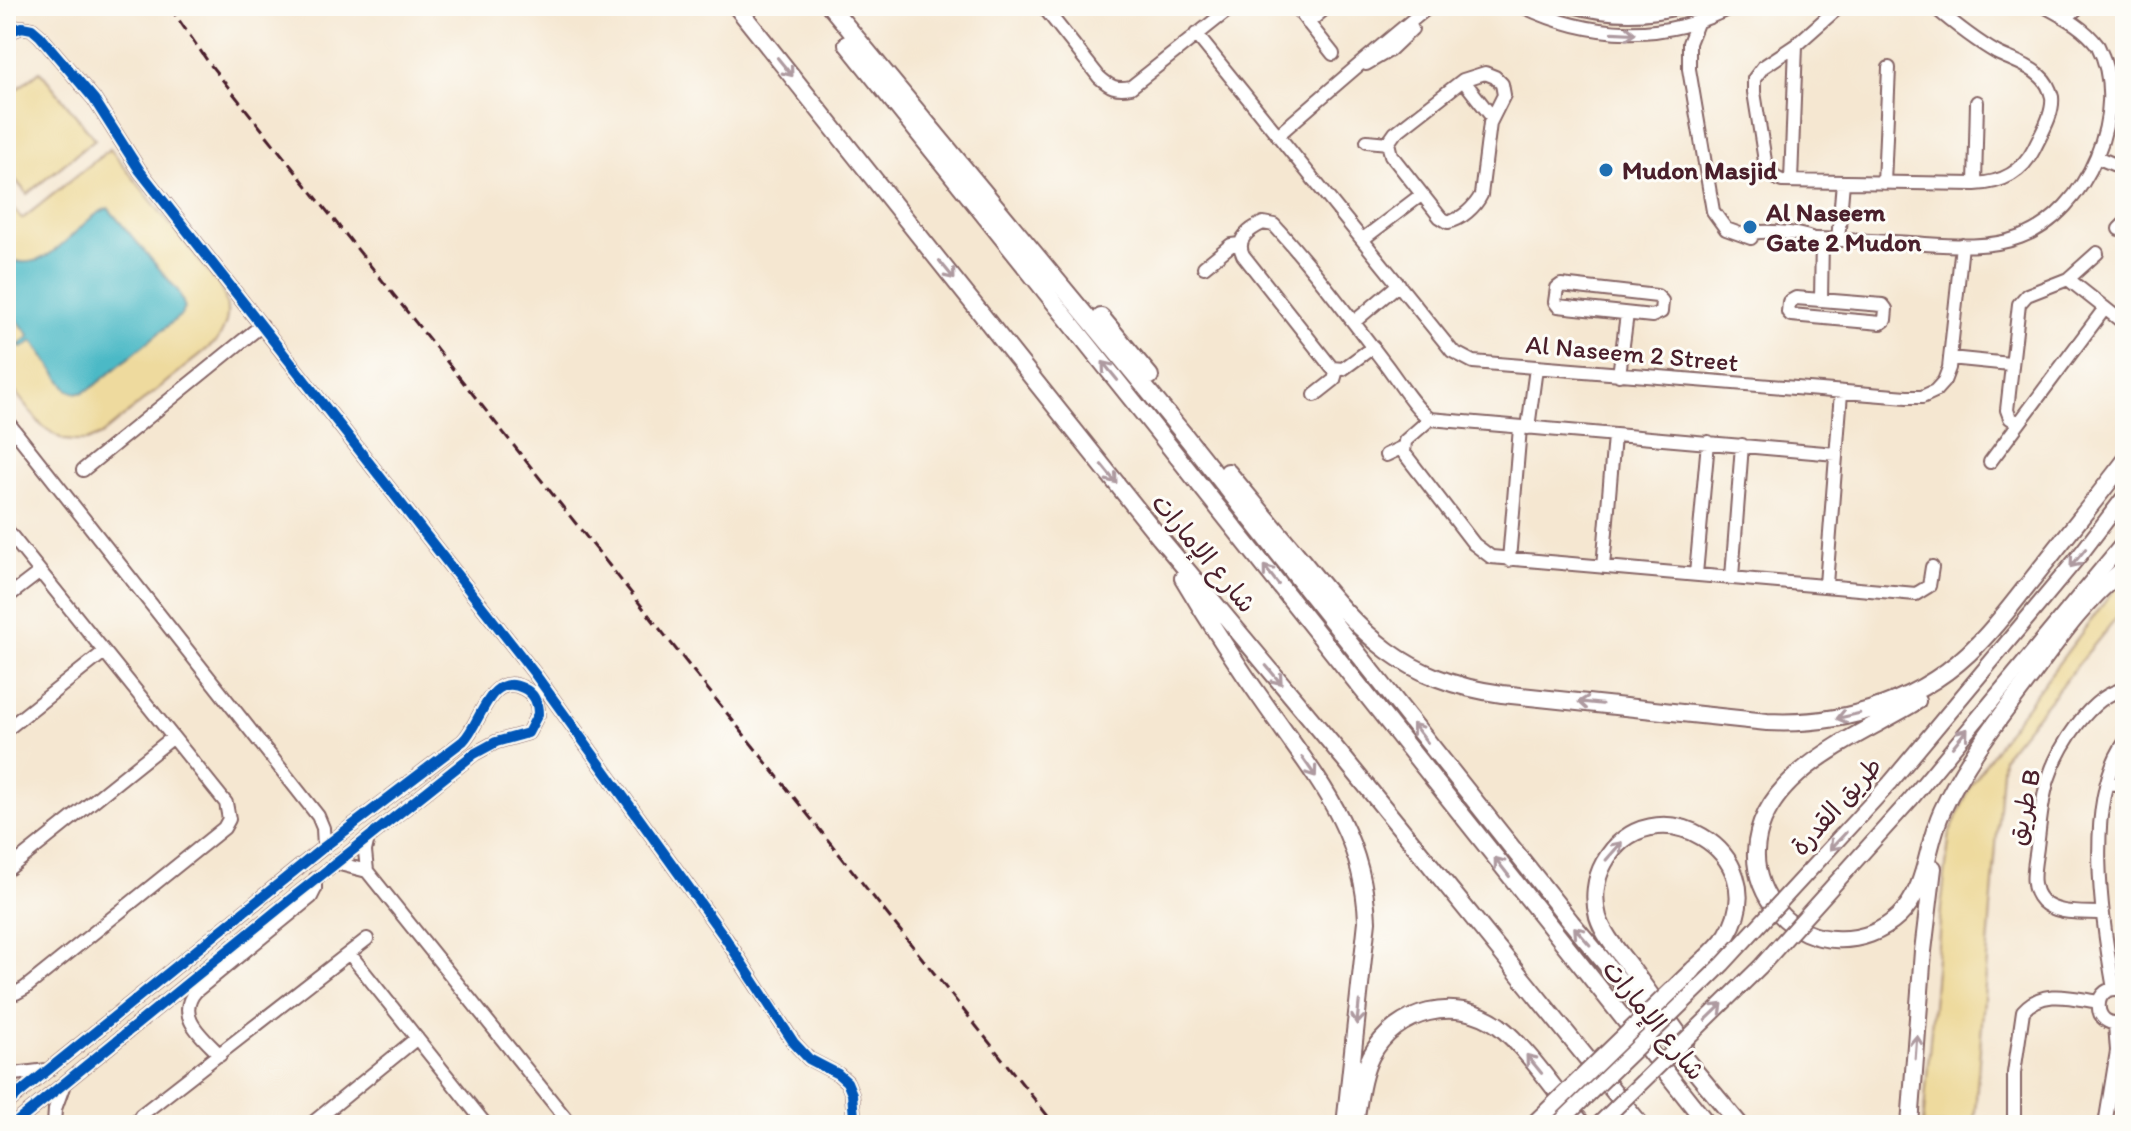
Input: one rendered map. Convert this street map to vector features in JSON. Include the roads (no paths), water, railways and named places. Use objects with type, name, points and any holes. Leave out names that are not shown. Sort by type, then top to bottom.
[{"type":"highway","name":"شارع الإمارات","points":[[736,6],[1160,538],[1346,761],[1641,1125]]},
{"type":"highway","name":"شارع الإمارات","points":[[816,6],[1708,1125]]},
{"type":"highway","points":[[830,6],[1248,513],[1571,922],[1740,1125]]},
{"type":"highway","points":[[1005,219],[1099,314],[1350,620],[1404,662],[1451,683],[1502,694],[1767,722],[1800,723],[1854,715],[1918,690],[1957,664],[1990,631],[2125,461]]},
{"type":"highway","points":[[2075,525],[2051,566],[1969,659],[1916,701],[1840,743],[1811,764],[1782,792],[1765,816],[1758,837],[1756,859],[1760,880],[1769,900],[1792,924],[1811,935],[1844,940],[1874,933],[1899,915],[1921,881],[1936,826],[1963,773],[1993,727],[2078,614],[2122,568]]},
{"type":"highway","points":[[1160,538],[1230,654],[1333,802],[1348,830],[1358,859],[1365,890],[1367,921],[1345,1125]]},
{"type":"highway","points":[[1910,1125],[1923,951],[1931,878],[1940,836],[1953,805],[1976,765],[2122,568]]},
{"type":"highway","points":[[1533,1125],[1693,970],[1722,942],[1732,926],[1738,897],[1732,868],[1715,845],[1699,834],[1671,826],[1642,830],[1617,846],[1601,870],[1596,889],[1598,918],[1606,936],[1687,1046],[1751,1125]]},
{"type":"highway","points":[[1354,1125],[1365,1073],[1372,1054],[1385,1037],[1400,1024],[1419,1015],[1450,1010],[1483,1017],[1502,1028],[1583,1125]]},
{"type":"main road","name":"طريق القدرة","points":[[1557,1125],[1733,953],[1890,783],[2080,555],[2125,496]]},
{"type":"main road","name":"طريق القدرة","points":[[1598,1125],[1760,967],[1911,799],[2125,541]]},
{"type":"street","points":[[1043,6],[1099,77],[1118,90],[1131,87],[1233,6]]},
{"type":"street","points":[[1295,6],[1333,54]]},
{"type":"street","points":[[1308,23],[1328,6]]},
{"type":"street","points":[[1278,135],[1430,6]]},
{"type":"street","points":[[1390,42],[1437,6]]},
{"type":"street","points":[[1522,6],[1542,16],[1583,28],[1624,33],[1666,31],[1697,23],[1733,6]]},
{"type":"street","points":[[1572,6],[1589,11],[1632,14],[1685,6]]},
{"type":"street","points":[[1840,6],[1796,45],[1757,73],[1753,85],[1768,170],[1782,181],[1975,184],[2008,177],[2022,167],[2032,152],[2052,107],[2051,95],[2041,76],[1981,43],[1933,6]]},
{"type":"street","points":[[1666,31],[1682,45],[1689,69],[1713,211],[1726,229],[1754,239],[1784,238],[1806,243],[1817,239],[1989,244],[2020,237],[2046,224],[2069,206],[2088,183],[2101,159],[2110,128],[2114,103],[2108,66],[2099,48],[2087,33],[2044,6]]},
{"type":"street","points":[[2066,18],[2080,6]]},
{"type":"street","points":[[1689,69],[1689,43],[1697,23]]},
{"type":"street","points":[[6,33],[16,28],[27,28],[40,36],[94,99],[140,171],[535,674],[726,939],[794,1043],[809,1059],[847,1082],[852,1094],[854,1117],[863,1125]]},
{"type":"street","name":"Al Naseem 2 Street","points":[[1196,34],[1444,341],[1463,358],[1536,368],[1922,397],[1935,391],[1944,381],[1950,358],[1962,245]]},
{"type":"street","points":[[1791,181],[1796,45]]},
{"type":"street","points":[[1884,183],[1889,68]]},
{"type":"street","points":[[1485,73],[1502,84],[1504,95],[1492,117],[1481,195],[1458,219],[1448,222],[1421,195],[1391,155],[1388,143],[1395,133],[1463,80],[1485,73]]},
{"type":"street","points":[[1463,80],[1492,117]]},
{"type":"street","points":[[1975,184],[1977,102]]},
{"type":"street","points":[[1367,141],[1388,143]]},
{"type":"street","points":[[2101,159],[2125,169]]},
{"type":"street","points":[[1838,240],[1843,182]]},
{"type":"street","points":[[1363,239],[1421,195]]},
{"type":"street","points":[[1373,347],[1343,369],[1332,368],[1243,255],[1242,238],[1258,225],[1269,222],[1274,225],[1354,322],[1430,419],[1836,454]]},
{"type":"street","points":[[1817,239],[1821,300]]},
{"type":"street","points":[[1204,267],[1231,245],[1240,244]]},
{"type":"street","points":[[2019,423],[2007,413],[2010,364],[2022,299],[2068,279],[2097,253]]},
{"type":"street","points":[[2068,279],[2125,324]]},
{"type":"street","points":[[1354,322],[1399,284]]},
{"type":"street","points":[[1564,285],[1654,295],[1662,301],[1661,312],[1655,316],[1627,314],[1558,306],[1555,302],[1557,288],[1564,285]]},
{"type":"street","points":[[1793,298],[1821,300],[1883,305],[1886,309],[1885,320],[1881,323],[1791,315],[1788,312],[1789,302],[1793,298]]},
{"type":"street","points":[[1990,462],[2105,308]]},
{"type":"street","points":[[1619,375],[1627,314]]},
{"type":"street","points":[[83,470],[262,325]]},
{"type":"street","points":[[1950,358],[2010,364]]},
{"type":"street","points":[[1509,560],[1524,428],[1536,368]]},
{"type":"street","points":[[1315,395],[1334,380],[1337,370]]},
{"type":"street","points":[[1826,584],[1841,393]]},
{"type":"street","points":[[1386,455],[1403,447],[1410,436],[1430,419]]},
{"type":"street","points":[[6,420],[318,816],[323,828],[324,847]]},
{"type":"street","points":[[1603,567],[1614,436]]},
{"type":"street","points":[[1696,574],[1708,442]]},
{"type":"street","points":[[1732,577],[1742,445]]},
{"type":"street","points":[[1403,447],[1407,459],[1420,477],[1474,544],[1491,557],[1916,594],[1929,586],[1932,567]]},
{"type":"street","points":[[6,529],[226,803],[229,813],[227,824],[25,988],[16,993],[6,992]]},
{"type":"street","points":[[6,598],[40,572]]},
{"type":"street","points":[[6,730],[104,652]]},
{"type":"street","points":[[512,685],[532,694],[538,714],[528,733],[496,742],[474,754],[368,838],[66,1080],[22,1123],[7,1102],[324,847],[463,741],[477,724],[488,698],[498,689],[512,685]]},
{"type":"street","name":"طريق B","points":[[2101,913],[2050,908],[2039,898],[2033,885],[2034,871],[2043,798],[2054,764],[2089,711],[2109,694],[2125,689]]},
{"type":"street","points":[[6,871],[172,738]]},
{"type":"street","points":[[2105,1125],[2120,1022],[2102,1017],[2099,1002],[2107,991],[2119,990],[2101,913],[2100,847],[2107,783],[2116,755],[2125,742]]},
{"type":"street","points":[[2107,783],[2125,785]]},
{"type":"street","points":[[318,816],[338,825],[352,825]]},
{"type":"street","points":[[368,838],[365,851],[367,871],[571,1125]]},
{"type":"street","points":[[336,863],[367,871]]},
{"type":"street","points":[[220,1055],[189,1021],[189,999],[311,897],[315,879]]},
{"type":"street","points":[[135,1125],[141,1115],[367,939]]},
{"type":"street","points":[[349,953],[486,1125]]},
{"type":"street","points":[[2014,1125],[2014,1073],[2023,1011],[2029,1004],[2047,996],[2099,1002]]},
{"type":"street","points":[[310,1125],[417,1038]]},
{"type":"street","points":[[6,1075],[50,1070]]},
{"type":"street","points":[[54,1125],[58,1099],[66,1080]]},
{"type":"street","points":[[144,1125],[150,1110]]},
{"type":"water","points":[[108,208],[179,292],[185,308],[182,314],[94,386],[78,393],[67,389],[33,341],[22,348],[19,345],[30,336],[6,306],[6,258],[22,262],[36,261],[49,255],[95,215]]},
{"type":"railway","points":[[169,6],[209,63],[1055,1125]]},
{"type":"place","name":"Mudon Masjid","points":[[1606,170]]},
{"type":"place","name":"Al Naseem Gate 2 Mudon","points":[[1750,227]]}]
